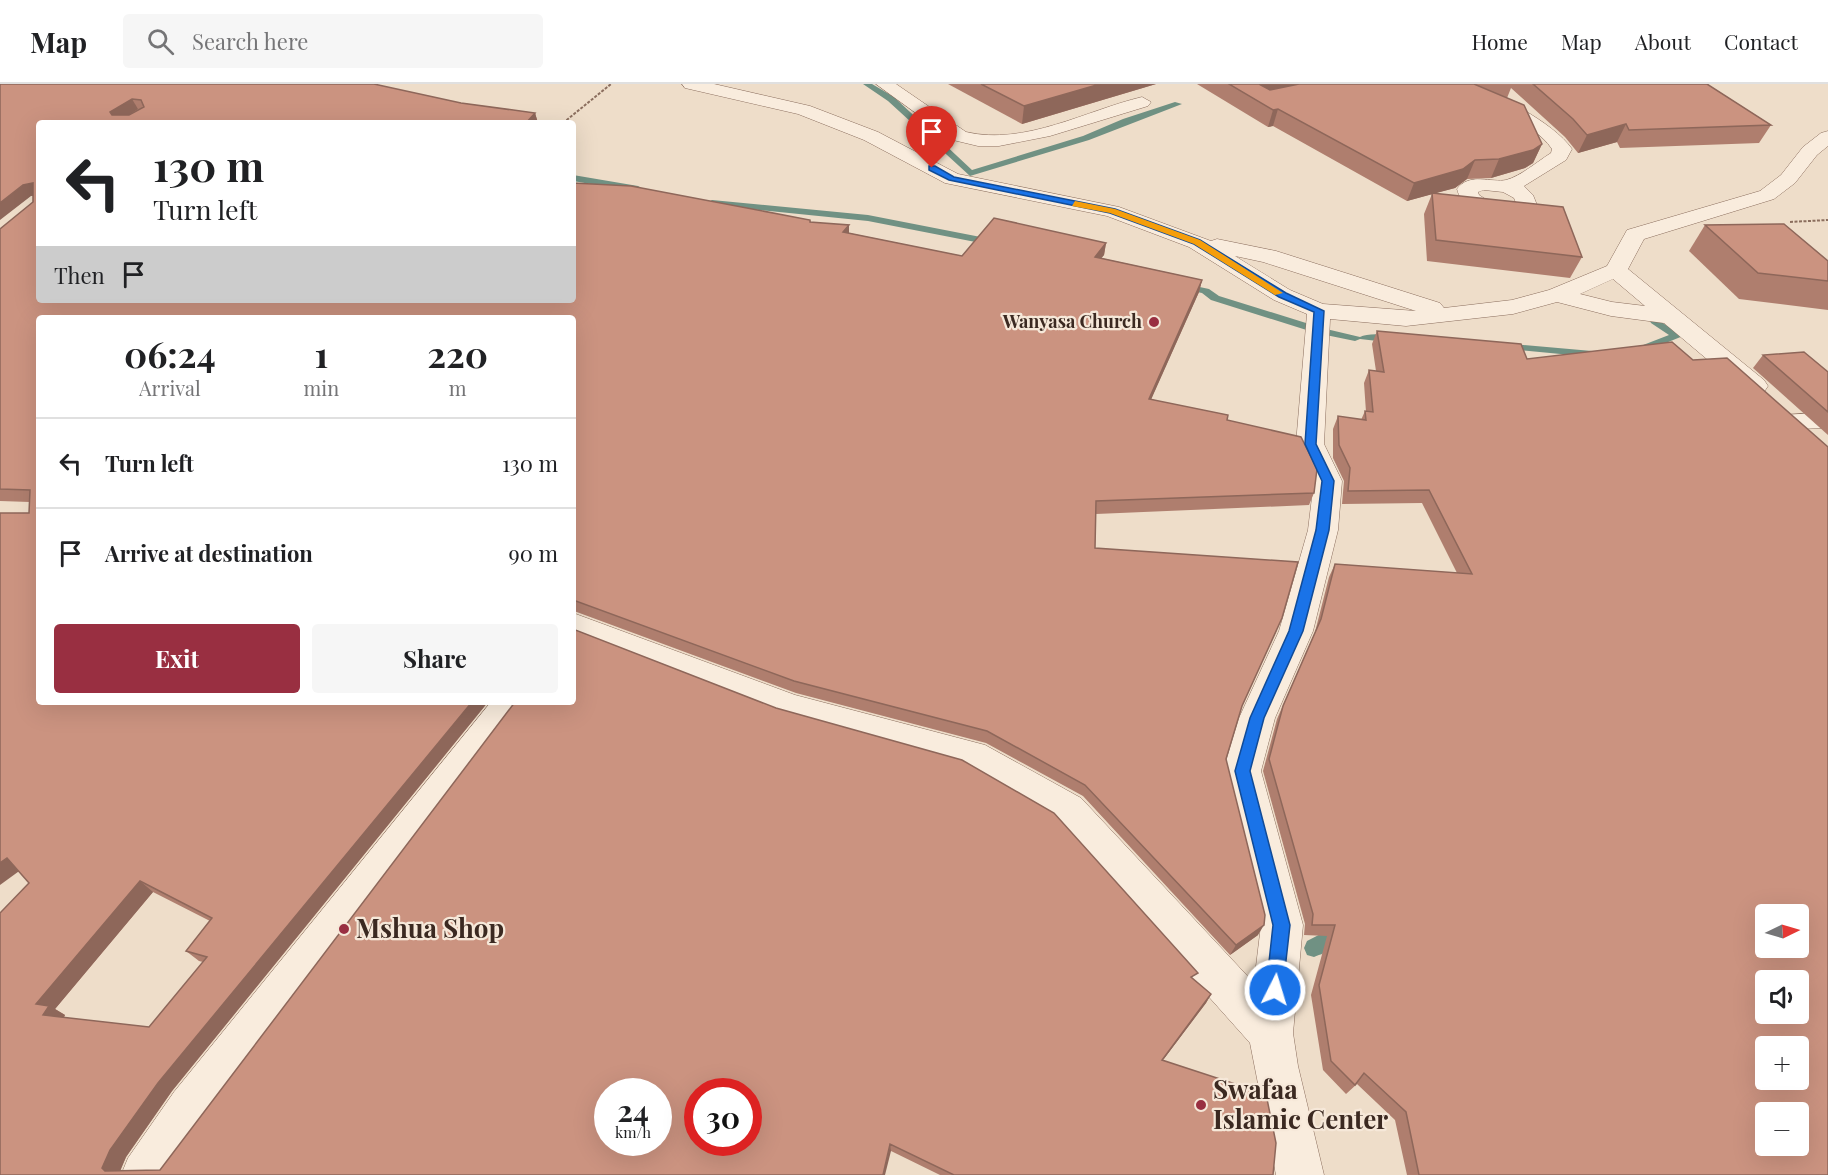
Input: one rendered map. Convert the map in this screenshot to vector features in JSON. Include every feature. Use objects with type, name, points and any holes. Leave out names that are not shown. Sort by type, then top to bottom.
[{"type":"street","points":[[691,84],[804,110],[871,136],[952,178],[1112,211],[1197,242],[1268,256],[1454,315]]},
{"type":"street","points":[[885,84],[955,132],[973,141],[1016,139],[1142,102]]},
{"type":"street","points":[[1448,84],[1537,126],[1559,141],[1562,149],[1559,156],[1508,187]]},
{"type":"street","points":[[1197,242],[1282,295],[1319,311],[1406,319],[1513,307],[1557,295],[1616,270],[1635,235],[1767,195],[1788,179],[1809,151],[1828,137]]},
{"type":"street","points":[[1616,270],[1782,409],[1824,433]]},
{"type":"street","points":[[1557,295],[1611,309],[1671,316]]},
{"type":"street","points":[[1300,1175],[1275,1066],[1271,1033],[1282,925],[1242,771],[1257,718],[1296,631],[1323,530],[1328,481],[1310,444],[1319,311]]},
{"type":"street","points":[[576,626],[791,708],[972,756],[1067,810],[1271,1033]]},
{"type":"street","points":[[145,1175],[191,1109],[509,705]]},
{"type":"path","points":[[567,120],[611,84]]},
{"type":"building","points":[[0,84],[374,84],[461,103],[535,113],[529,120],[36,120],[36,303],[576,303],[576,183],[631,186],[810,220],[810,222],[849,225],[843,232],[962,256],[994,218],[1106,243],[1095,257],[1202,280],[1149,399],[1228,415],[1227,420],[1301,437],[1317,469],[1314,493],[1096,501],[1095,548],[1298,562],[1282,618],[1242,706],[1226,759],[1265,915],[1264,925],[1236,945],[1085,785],[987,731],[794,681],[576,601],[576,315],[36,315],[36,705],[470,705],[158,1083],[110,1150],[102,1168],[105,1171],[160,1170],[513,705],[576,705],[576,630],[776,708],[962,760],[1054,813],[1198,973],[1191,977],[1211,994],[1162,1060],[1266,1094],[1276,1143],[1273,1175],[954,1175],[890,1144],[883,1175],[0,1175],[0,913],[29,883],[7,858],[0,863],[0,513],[29,513],[30,490],[0,489],[0,229],[33,202],[33,183],[23,185],[0,203]],"holes":[[[132,99],[141,100],[144,107],[129,115],[112,115],[110,112]],[[140,881],[212,918],[186,951],[207,957],[149,1027],[43,1015],[49,1006],[36,1004]]]},
{"type":"building","points":[[981,84],[1100,84],[1024,106]]},
{"type":"building","points":[[1229,84],[1259,84],[1270,90],[1299,84],[1474,84],[1524,105],[1542,144],[1533,150],[1499,159],[1475,160],[1463,169],[1414,183],[1278,109],[1273,110]]},
{"type":"building","points":[[1533,84],[1707,84],[1771,125],[1629,130],[1626,124],[1587,135],[1573,119]]},
{"type":"building","points":[[1432,193],[1563,207],[1582,257],[1436,240]]},
{"type":"building","points":[[1784,224],[1828,261],[1828,281],[1758,273],[1705,225]]},
{"type":"building","points":[[1377,331],[1521,344],[1527,359],[1672,342],[1693,360],[1727,358],[1828,447],[1828,1175],[1419,1175],[1406,1112],[1364,1073],[1355,1085],[1331,1061],[1319,985],[1335,925],[1312,925],[1313,914],[1269,759],[1283,706],[1321,619],[1335,564],[1472,574],[1429,490],[1348,491],[1350,468],[1339,445],[1338,416],[1366,420],[1365,411],[1373,412],[1369,370],[1384,372]]},
{"type":"building","points":[[1804,352],[1828,372],[1828,412],[1763,355]]},
{"type":"waterway","points":[[867,84],[891,99],[970,173],[1086,138],[1126,121],[1178,104]]},
{"type":"waterway","points":[[576,179],[638,189]]},
{"type":"waterway","points":[[712,203],[868,218],[996,243]]},
{"type":"waterway","points":[[1181,286],[1205,291],[1215,298],[1320,331],[1355,338]]},
{"type":"waterway","points":[[1642,349],[1677,336],[1655,321]]},
{"type":"waterway","points":[[1365,338],[1395,340]]},
{"type":"waterway","points":[[1502,346],[1592,354]]},
{"type":"waterway","points":[[1314,948],[1330,941],[1340,933]]},
{"type":"slow traffic","points":[[1075,204],[1112,211],[1197,242],[1278,293]]},
{"type":"place","name":"Wanyasa Church","points":[[1154,322]]},
{"type":"place","name":"Mshua Shop","points":[[344,929]]},
{"type":"place","name":"Swafaa Islamic Center","points":[[1201,1105]]},
{"type":"route","points":[[932,168],[952,178],[1112,211],[1197,242],[1282,295],[1319,311],[1320,331],[1310,444],[1328,481],[1323,530],[1296,631],[1257,718],[1242,771],[1282,925],[1275,990]]}]
